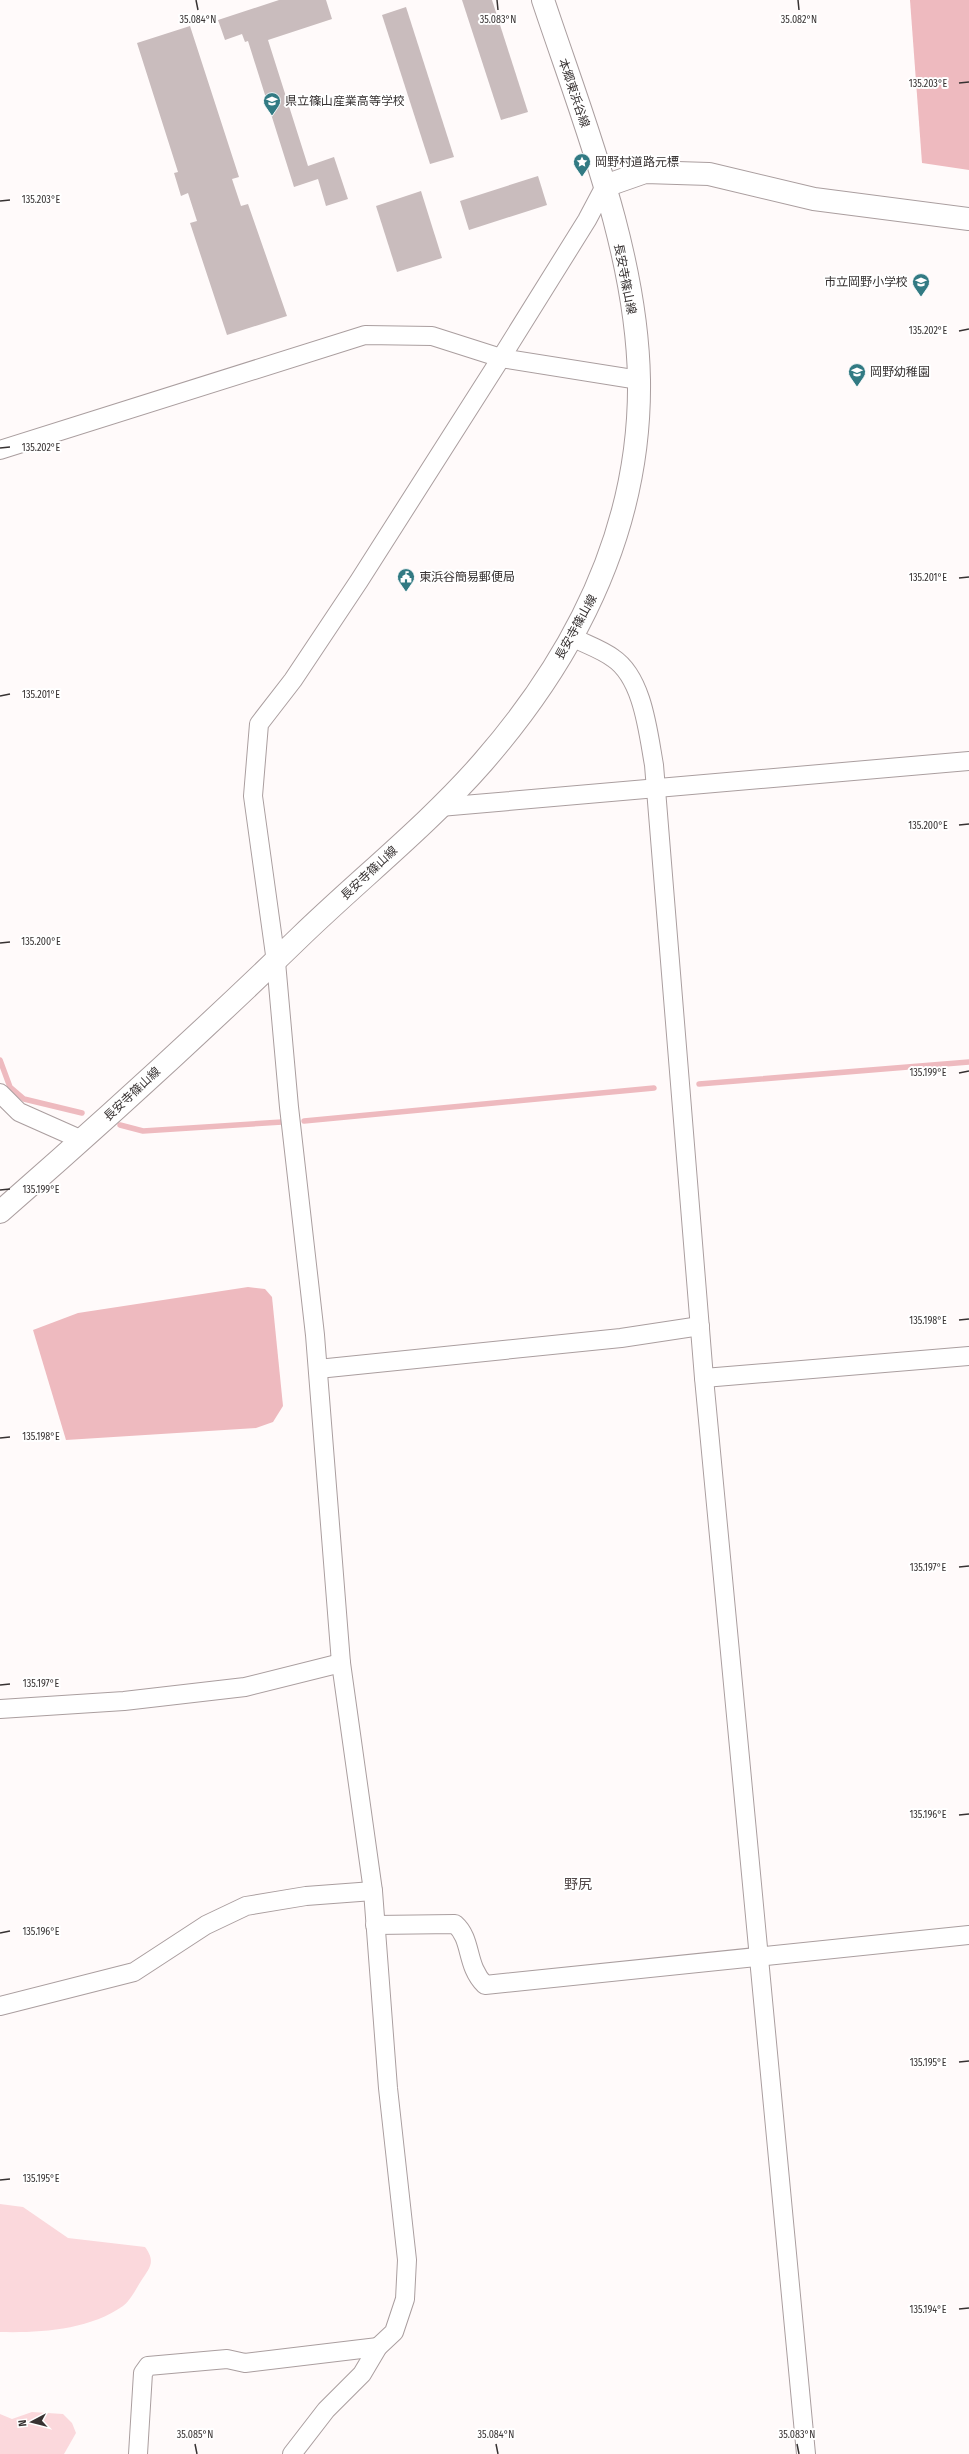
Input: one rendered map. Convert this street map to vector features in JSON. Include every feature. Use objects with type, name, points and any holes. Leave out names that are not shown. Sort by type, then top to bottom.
[{"type":"main road","name":"本郷東浜谷線","points":[[543,0],[605,186]]},
{"type":"main road","points":[[605,186],[645,172],[709,174],[814,199],[969,219]]},
{"type":"main road","name":"長安寺篠山線","points":[[0,1212],[82,1140],[276,962],[440,807],[482,763],[536,697],[572,637],[599,584],[628,491],[639,380],[631,298],[605,186]]},
{"type":"street","points":[[292,2454],[326,2410],[362,2374],[378,2347],[394,2332],[405,2299],[407,2260],[388,2088],[373,1892],[342,1662],[318,1369],[276,962],[253,796],[259,724],[293,680],[501,358],[587,220],[605,186]]},
{"type":"street","points":[[0,450],[365,335],[432,336],[501,358],[639,380]]},
{"type":"street","points":[[572,637],[614,658],[632,677],[645,715],[656,787],[704,1378],[806,2454]]},
{"type":"street","points":[[440,807],[656,787],[969,761]]},
{"type":"street","points":[[0,1093],[19,1112],[82,1140]]},
{"type":"street","points":[[318,1369],[621,1338],[700,1326]]},
{"type":"street","points":[[704,1378],[969,1356]]},
{"type":"street","points":[[0,1709],[124,1701],[244,1687],[342,1662]]},
{"type":"street","points":[[0,2006],[134,1972],[206,1924],[246,1906],[306,1896],[373,1892]]},
{"type":"street","points":[[375,1925],[455,1924],[464,1932],[469,1960],[476,1976],[485,1985],[969,1935]]},
{"type":"street","points":[[138,2454],[143,2373],[148,2366],[227,2359],[245,2363],[378,2347]]},
{"type":"shaded area","points":[[910,0],[969,0],[969,170],[922,163]]},
{"type":"shaded area","points":[[248,1287],[265,1289],[272,1297],[283,1406],[273,1422],[256,1428],[66,1440],[33,1330],[78,1313]]},
{"type":"shaded area","points":[[0,2204],[23,2207],[68,2238],[145,2247],[151,2261],[149,2268],[126,2304],[110,2314],[80,2325],[48,2331],[0,2332]]},
{"type":"shaded area","points":[[32,2412],[63,2414],[72,2423],[76,2433],[64,2454],[0,2454],[0,2414],[12,2419]]},
{"type":"building","points":[[279,0],[326,0],[332,19],[268,40],[308,166],[334,157],[348,199],[326,206],[318,179],[294,187],[248,41],[245,42],[242,34],[225,40],[218,20]]},
{"type":"building","points":[[462,0],[492,0],[528,112],[501,120]]},
{"type":"building","points":[[406,7],[454,157],[430,164],[382,15]]},
{"type":"building","points":[[190,26],[239,177],[232,179],[241,206],[248,204],[287,316],[227,335],[190,223],[197,221],[188,193],[181,196],[174,173],[178,172],[137,43]]},
{"type":"building","points":[[538,176],[547,205],[469,230],[460,201]]},
{"type":"building","points":[[421,191],[442,258],[397,272],[376,206]]},
{"type":"waterway","points":[[0,1060],[10,1087],[24,1099],[82,1113]]},
{"type":"waterway","points":[[699,1084],[969,1062]]},
{"type":"waterway","points":[[304,1121],[654,1088]]},
{"type":"waterway","points":[[120,1125],[143,1131],[282,1122]]},
{"type":"place","name":"県立篠山産業高等学校","points":[[272,116]]},
{"type":"place","name":"岡野村道路元標","points":[[582,177]]},
{"type":"place","name":"市立岡野小学校","points":[[921,297]]},
{"type":"place","name":"岡野幼稚園","points":[[857,387]]},
{"type":"place","name":"東浜谷簡易郵便局","points":[[406,592]]},
{"type":"district","name":"野尻","points":[[578,1884]]}]
